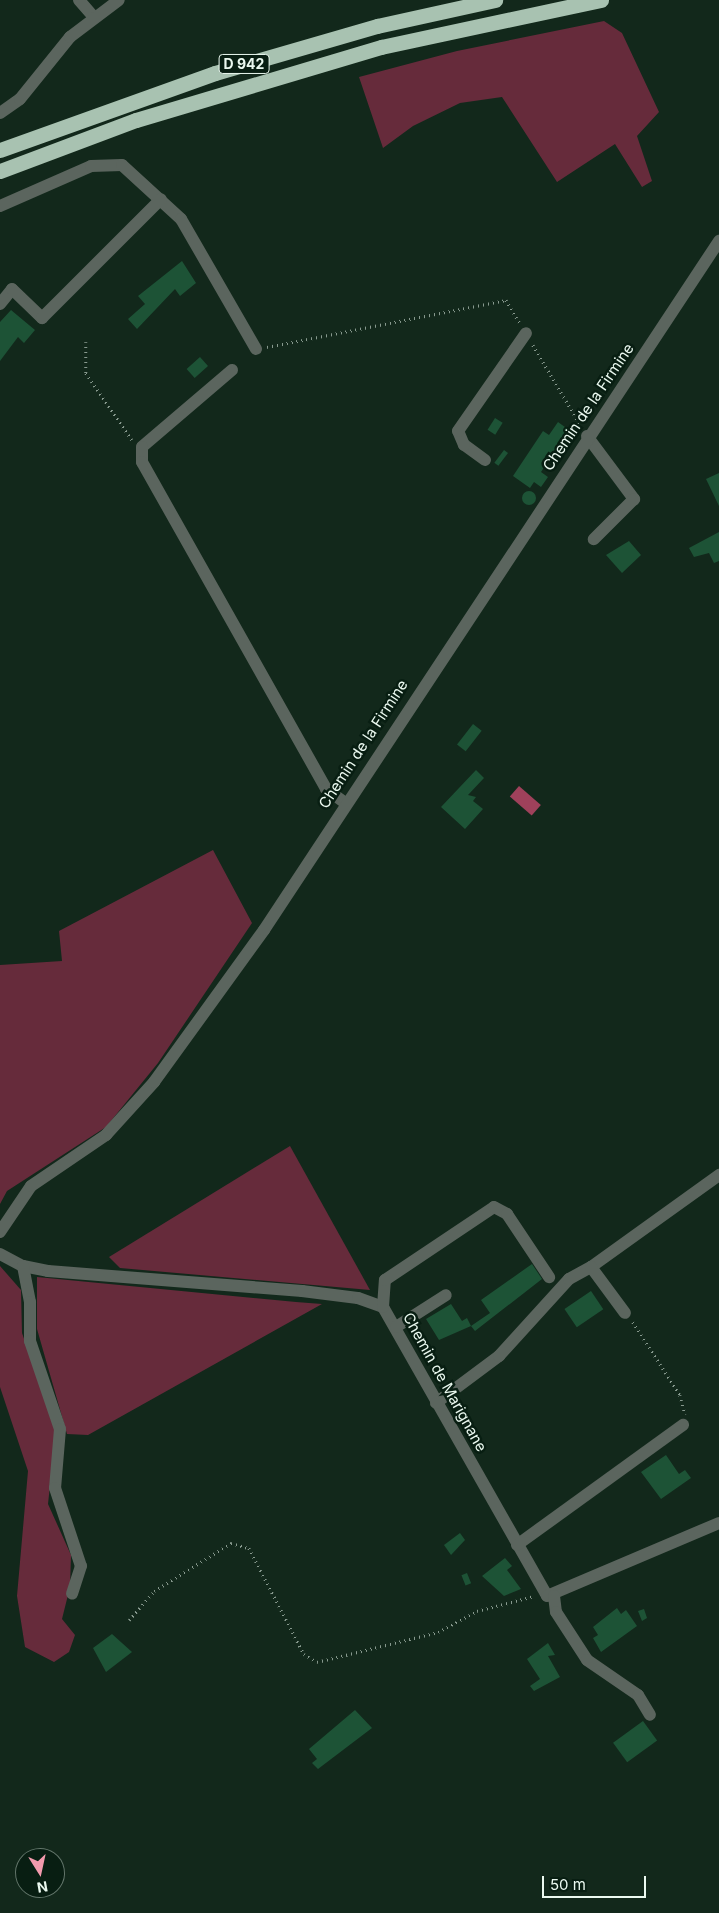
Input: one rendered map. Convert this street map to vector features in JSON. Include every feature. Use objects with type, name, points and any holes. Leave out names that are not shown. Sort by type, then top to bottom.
[{"type":"highway","name":"D 942","points":[[0,150],[214,73],[377,26],[495,0]]},
{"type":"highway","name":"D 942","points":[[0,171],[136,120],[372,50],[601,0]]},
{"type":"street","points":[[79,0],[93,16]]},
{"type":"street","points":[[0,113],[20,99],[93,16],[119,0]]},
{"type":"street","points":[[0,206],[91,166],[122,165],[181,219],[256,349]]},
{"type":"street","points":[[0,304],[12,289],[42,318],[161,199]]},
{"type":"street","name":"Chemin de la Firmine","points":[[0,1232],[31,1186],[106,1135],[133,1109],[264,930],[344,802],[719,241]]},
{"type":"street","points":[[485,460],[464,445],[458,431],[526,333]]},
{"type":"street","points":[[232,370],[142,446],[142,462],[326,789],[344,802]]},
{"type":"street","points":[[587,436],[634,499],[594,539]]},
{"type":"street","points":[[436,1403],[499,1356],[569,1279],[591,1267],[719,1174]]},
{"type":"street","points":[[383,1307],[385,1280],[494,1207],[507,1214],[549,1277]]},
{"type":"street","name":"Chemin de Marignane","points":[[0,1254],[23,1266],[99,1276],[302,1291],[358,1298],[383,1307],[396,1327],[436,1403],[517,1545],[548,1595],[556,1612],[587,1660],[638,1695],[650,1716]]},
{"type":"street","points":[[23,1266],[30,1302],[30,1340],[60,1429],[55,1488],[81,1566],[72,1594]]},
{"type":"street","points":[[591,1267],[625,1313]]},
{"type":"street","points":[[396,1327],[446,1295]]},
{"type":"street","points":[[517,1545],[683,1425]]},
{"type":"street","points":[[548,1595],[719,1523]]},
{"type":"path","points":[[256,349],[506,300],[587,436]]},
{"type":"path","points":[[86,342],[86,373],[127,430],[142,462]]},
{"type":"path","points":[[625,1313],[680,1395],[686,1409],[683,1425]]},
{"type":"path","points":[[129,1620],[154,1591],[231,1543],[249,1548],[304,1654],[317,1662],[438,1632],[477,1611],[548,1595]]},
{"type":"shaded area","points":[[604,21],[622,33],[659,112],[637,136],[652,181],[642,187],[615,144],[557,182],[502,97],[460,103],[413,126],[383,148],[359,77],[457,51]]},
{"type":"shaded area","points":[[519,786],[541,805],[532,816],[510,797]]},
{"type":"shaded area","points":[[213,850],[252,923],[158,1063],[106,1127],[7,1191],[0,1204],[0,965],[62,961],[59,931]]},
{"type":"shaded area","points":[[290,1146],[370,1290],[120,1268],[109,1257]]},
{"type":"shaded area","points":[[0,1266],[21,1290],[22,1333],[56,1431],[48,1504],[71,1555],[70,1587],[62,1619],[75,1635],[69,1652],[54,1662],[25,1647],[17,1596],[28,1471],[0,1387]]},
{"type":"shaded area","points":[[37,1277],[322,1304],[88,1435],[67,1434],[37,1329]]},
{"type":"building","points":[[182,261],[196,283],[180,296],[175,289],[137,329],[128,319],[145,304],[138,296]]},
{"type":"building","points":[[11,310],[35,330],[24,343],[18,337],[0,361],[0,322]]},
{"type":"building","points":[[200,357],[208,366],[195,378],[187,369]]},
{"type":"building","points":[[495,418],[503,423],[495,435],[488,430]]},
{"type":"building","points":[[558,422],[569,430],[541,472],[548,477],[541,487],[534,482],[530,488],[513,476],[543,431],[549,435]]},
{"type":"building","points":[[504,450],[508,453],[498,466],[494,463]]},
{"type":"building","points":[[719,473],[719,506],[706,479]]},
{"type":"building","points":[[526,491],[532,491],[536,498],[532,505],[526,505],[522,501],[522,495]]},
{"type":"building","points":[[719,532],[719,561],[714,563],[709,553],[694,557],[689,548]]},
{"type":"building","points":[[629,541],[641,555],[622,573],[606,555]]},
{"type":"building","points":[[473,724],[482,731],[466,751],[457,744]]},
{"type":"building","points":[[476,770],[484,778],[468,795],[476,797],[473,801],[483,809],[465,829],[441,807]]},
{"type":"building","points":[[532,1264],[542,1279],[475,1331],[471,1326],[490,1313],[481,1300]]},
{"type":"building","points":[[591,1291],[603,1309],[577,1327],[564,1309]]},
{"type":"building","points":[[451,1304],[462,1321],[467,1318],[471,1326],[439,1340],[426,1319]]},
{"type":"building","points":[[666,1455],[679,1474],[685,1470],[691,1478],[661,1499],[641,1472]]},
{"type":"building","points":[[460,1533],[465,1540],[451,1555],[444,1545]]},
{"type":"building","points":[[505,1558],[512,1566],[507,1570],[521,1589],[504,1596],[482,1576]]},
{"type":"building","points":[[467,1573],[471,1583],[466,1585],[461,1575]]},
{"type":"building","points":[[617,1608],[621,1614],[626,1610],[637,1626],[601,1652],[593,1638],[598,1635],[593,1627]]},
{"type":"building","points":[[644,1609],[647,1618],[642,1621],[638,1611]]},
{"type":"building","points":[[112,1634],[132,1652],[106,1672],[93,1648]]},
{"type":"building","points":[[548,1643],[555,1655],[548,1656],[560,1677],[534,1691],[530,1686],[540,1679],[527,1659]]},
{"type":"building","points":[[355,1710],[372,1728],[318,1769],[312,1763],[317,1759],[309,1749]]},
{"type":"building","points":[[643,1721],[657,1740],[627,1762],[613,1743]]}]
